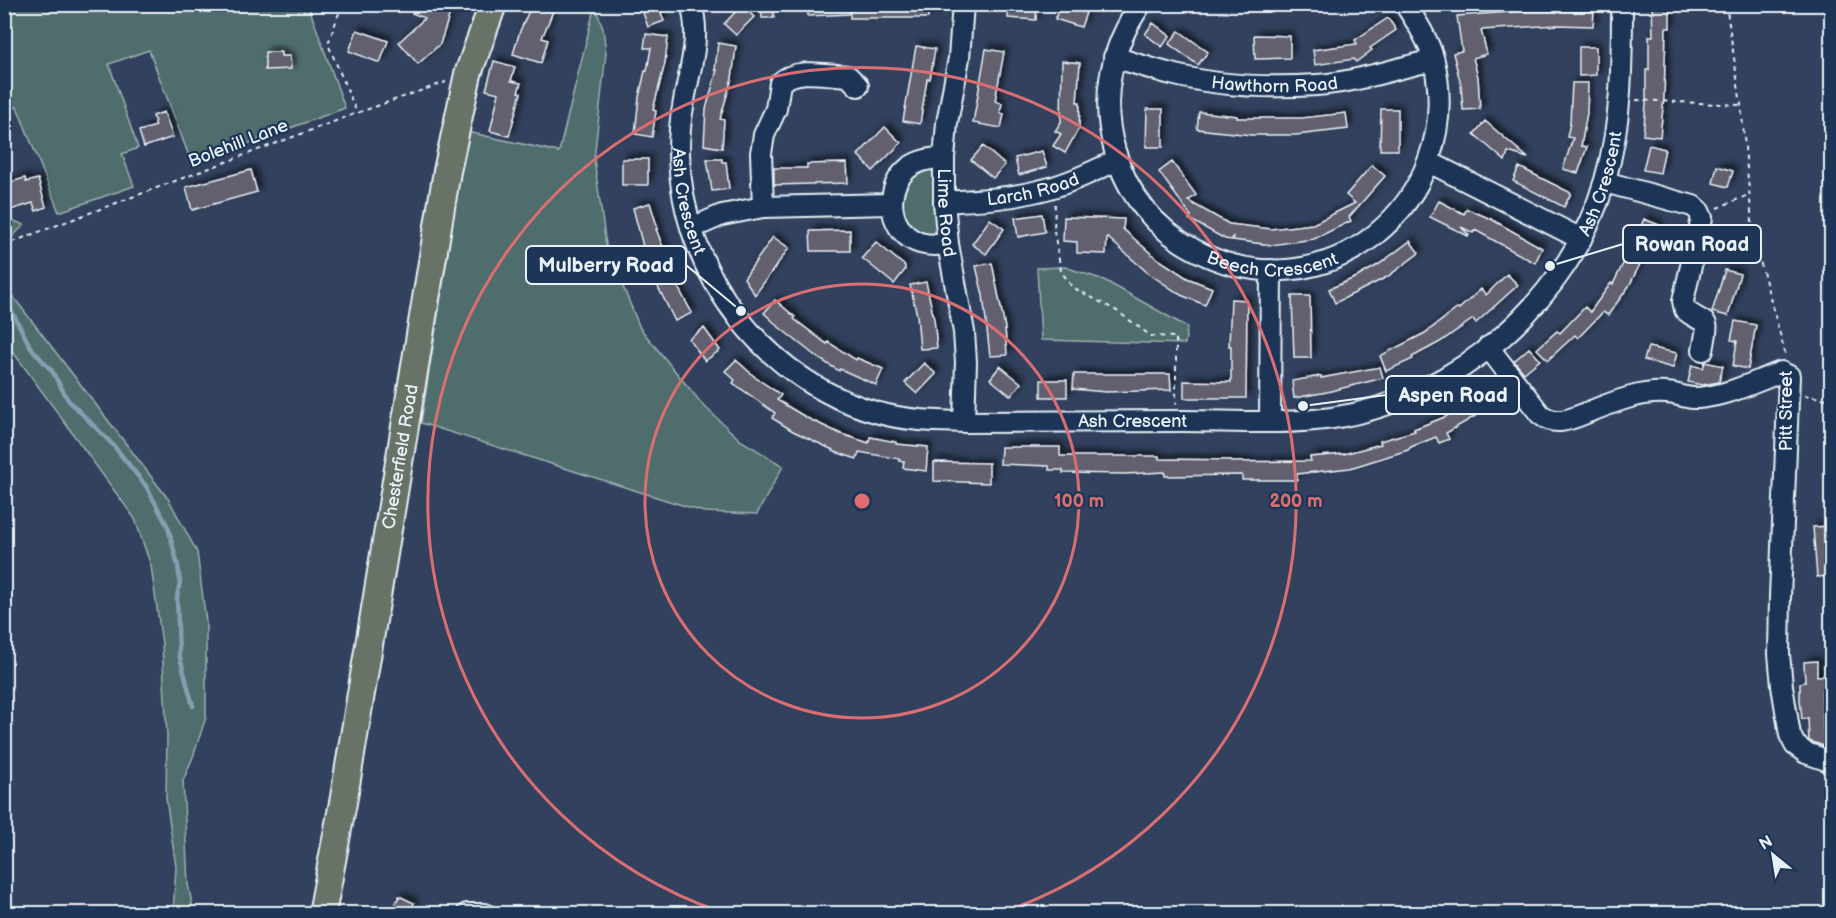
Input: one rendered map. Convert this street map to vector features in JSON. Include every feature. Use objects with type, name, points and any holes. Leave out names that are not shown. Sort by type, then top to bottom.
[{"type":"main road","name":"Chesterfield Road","points":[[322,914],[344,797],[437,230],[468,74],[493,4]]},
{"type":"street","name":"Ash Crescent","points":[[691,4],[696,28],[695,51],[683,106],[679,152],[680,174],[692,228],[702,257],[718,289],[755,339],[777,359],[829,393],[886,415],[917,421],[964,422],[1270,422],[1332,418],[1400,399],[1460,368],[1513,326],[1552,284],[1581,239],[1605,182],[1618,124],[1621,100],[1622,4]]},
{"type":"street","name":"Lime Road","points":[[963,4],[961,47],[947,123],[944,202],[948,244],[964,332],[966,362],[964,422]]},
{"type":"street","name":"Beech Crescent","points":[[1134,7],[1114,57],[1107,104],[1108,126],[1117,160],[1137,200],[1166,233],[1192,248],[1220,261],[1271,270],[1301,268],[1321,263],[1344,254],[1364,242],[1385,227],[1403,208],[1429,162],[1438,112],[1438,88],[1433,60],[1409,6]]},
{"type":"street","name":"Hawthorn Road","points":[[1114,57],[1173,75],[1237,84],[1281,86],[1318,85],[1355,79],[1433,60]]},
{"type":"street","points":[[763,207],[761,153],[764,135],[776,109],[780,83],[792,75],[803,74],[848,76],[858,86]]},
{"type":"street","points":[[944,158],[923,160],[904,171],[896,183],[891,204],[898,226],[907,236],[918,243],[948,244]]},
{"type":"street","name":"Larch Road","points":[[944,202],[1021,195],[1056,186],[1117,160]]},
{"type":"street","points":[[1429,162],[1581,239]]},
{"type":"street","points":[[1605,182],[1693,206],[1699,211],[1702,218],[1683,301],[1677,313],[1706,322],[1703,350]]},
{"type":"street","points":[[692,228],[722,215],[763,207],[891,204]]},
{"type":"street","points":[[1270,422],[1271,270]]},
{"type":"street","points":[[1488,347],[1540,414],[1548,421],[1555,422],[1646,394],[1666,393],[1696,398],[1720,394],[1781,372],[1789,384]]},
{"type":"street","name":"Pitt Street","points":[[1789,384],[1780,597],[1779,654],[1782,686],[1790,735],[1795,745],[1806,753],[1832,762]]},
{"type":"street","points":[[467,914],[485,914]]},
{"type":"path","points":[[339,4],[339,13],[328,44],[357,112]]},
{"type":"path","name":"Pitt Street","points":[[1726,4],[1741,105],[1749,195],[1757,250],[1778,323],[1789,384]]},
{"type":"path","name":"Bolehill Lane","points":[[4,245],[357,112],[468,74]]},
{"type":"path","points":[[1621,100],[1741,105]]},
{"type":"path","points":[[1056,186],[1054,231],[1061,271],[1072,287],[1117,310],[1151,336],[1176,337],[1176,421]]},
{"type":"path","points":[[1702,218],[1721,205],[1749,195]]},
{"type":"path","points":[[1789,384],[1832,400]]},
{"type":"green space","points":[[5,4],[308,5],[345,108],[192,164],[149,50],[109,64],[138,148],[122,154],[134,186],[59,212],[17,107],[5,111]]},
{"type":"green space","points":[[595,5],[603,29],[606,53],[594,159],[606,245],[640,328],[702,404],[740,440],[783,466],[757,514],[704,512],[421,423],[467,132],[559,152]]},
{"type":"green space","points":[[923,168],[935,174],[937,228],[928,237],[918,235],[901,217],[902,193],[905,183]]},
{"type":"green space","points":[[5,217],[24,225],[5,244]]},
{"type":"green space","points":[[1065,267],[1104,280],[1187,327],[1185,344],[1041,340],[1037,268]]},
{"type":"green space","points":[[5,286],[169,500],[197,552],[206,622],[206,717],[183,781],[188,884],[194,913],[173,913],[176,867],[166,798],[167,736],[162,644],[151,566],[135,519],[8,345],[5,338]]},
{"type":"building","points":[[415,4],[453,4],[440,44],[418,64],[399,42],[425,18],[412,13]]},
{"type":"building","points":[[532,4],[556,4],[542,38],[548,40],[541,63],[513,54]]},
{"type":"building","points":[[640,4],[658,4],[664,21],[648,27]]},
{"type":"building","points":[[762,4],[773,4],[774,18],[762,18]]},
{"type":"building","points":[[808,4],[850,4],[850,14],[808,16]]},
{"type":"building","points":[[850,4],[928,4],[928,18],[850,18]]},
{"type":"building","points":[[1009,4],[1037,4],[1036,20],[1008,18]]},
{"type":"building","points":[[1652,4],[1670,4],[1670,28],[1666,28],[1660,137],[1643,135],[1646,70],[1649,70],[1649,36],[1653,36]]},
{"type":"building","points":[[742,5],[754,17],[736,35],[724,24]]},
{"type":"building","points":[[1060,5],[1086,13],[1081,27],[1055,19]]},
{"type":"building","points":[[1523,11],[1594,11],[1593,26],[1557,25],[1481,30],[1487,54],[1473,58],[1478,77],[1480,109],[1463,110],[1461,85],[1453,53],[1462,51],[1457,16]]},
{"type":"building","points":[[1388,18],[1396,30],[1370,48],[1372,50],[1356,62],[1354,59],[1315,65],[1313,50],[1357,44],[1355,40]]},
{"type":"building","points":[[1153,23],[1170,36],[1162,47],[1145,34]]},
{"type":"building","points":[[357,30],[388,41],[380,63],[349,51]]},
{"type":"building","points":[[1179,31],[1208,52],[1198,65],[1169,44]]},
{"type":"building","points":[[646,34],[668,37],[665,63],[653,110],[656,111],[652,137],[635,134],[639,97],[651,48],[644,48]]},
{"type":"building","points":[[1254,35],[1290,36],[1290,58],[1255,59]]},
{"type":"building","points":[[718,43],[736,46],[732,78],[720,119],[724,120],[722,148],[704,145],[706,109],[717,70],[715,70]]},
{"type":"building","points":[[916,46],[935,49],[930,79],[927,79],[920,124],[903,121]]},
{"type":"building","points":[[1579,47],[1596,47],[1596,75],[1579,76]]},
{"type":"building","points":[[986,49],[1004,52],[995,101],[1002,103],[1000,113],[1004,114],[1001,128],[973,123]]},
{"type":"building","points":[[265,52],[281,52],[281,56],[290,56],[291,69],[265,70]]},
{"type":"building","points":[[494,61],[515,67],[511,81],[521,83],[518,92],[521,93],[509,136],[490,131],[499,93],[486,90]]},
{"type":"building","points":[[1062,61],[1080,63],[1077,102],[1080,102],[1079,128],[1065,153],[1053,146],[1061,134],[1055,131],[1061,122]]},
{"type":"building","points":[[1572,83],[1588,83],[1587,113],[1581,146],[1587,147],[1578,173],[1563,169],[1573,138],[1567,137]]},
{"type":"building","points":[[1147,109],[1163,109],[1163,147],[1146,147]]},
{"type":"building","points":[[1381,109],[1398,109],[1398,150],[1380,150]]},
{"type":"building","points":[[164,112],[173,137],[144,147],[139,131],[156,126],[153,116]]},
{"type":"building","points":[[1199,112],[1237,116],[1237,118],[1302,118],[1346,113],[1348,129],[1296,135],[1252,135],[1197,129]]},
{"type":"building","points":[[1485,121],[1528,158],[1508,152],[1505,161],[1474,134]]},
{"type":"building","points":[[885,127],[901,143],[873,171],[858,155]]},
{"type":"building","points":[[1649,145],[1665,149],[1660,173],[1643,170]]},
{"type":"building","points":[[983,146],[1005,165],[993,178],[971,160]]},
{"type":"building","points":[[1042,151],[1047,167],[1019,175],[1015,158]]},
{"type":"building","points":[[622,159],[648,159],[648,185],[622,185]]},
{"type":"building","points":[[707,159],[722,159],[722,162],[726,162],[729,189],[712,191]]},
{"type":"building","points":[[1172,162],[1196,195],[1188,201],[1229,224],[1271,229],[1313,224],[1355,203],[1346,195],[1372,165],[1385,176],[1349,217],[1351,221],[1314,239],[1271,245],[1233,240],[1233,236],[1232,240],[1225,239],[1189,219],[1191,216],[1159,172]]},
{"type":"building","points":[[847,163],[848,183],[774,185],[774,168],[807,168],[807,164]]},
{"type":"building","points":[[1717,166],[1733,171],[1728,187],[1713,183]]},
{"type":"building","points":[[1519,167],[1571,193],[1564,207],[1513,181]]},
{"type":"building","points":[[251,170],[257,192],[192,210],[186,187]]},
{"type":"building","points":[[25,178],[26,182],[38,179],[46,207],[36,211],[33,203],[4,212],[4,184]]},
{"type":"building","points":[[1439,201],[1464,214],[1467,209],[1491,219],[1542,248],[1535,263],[1475,230],[1473,233],[1461,227],[1468,236],[1430,217]]},
{"type":"building","points":[[650,203],[658,229],[656,229],[679,289],[692,313],[675,321],[645,254],[633,208]]},
{"type":"building","points":[[1042,214],[1045,232],[1018,237],[1015,218]]},
{"type":"building","points":[[1064,217],[1124,219],[1123,229],[1155,257],[1187,278],[1212,288],[1205,305],[1181,295],[1148,273],[1107,237],[1106,254],[1077,253],[1077,242],[1063,241]]},
{"type":"building","points":[[990,219],[1004,229],[986,254],[972,244]]},
{"type":"building","points":[[1644,219],[1659,225],[1629,286],[1608,315],[1603,312],[1578,338],[1575,335],[1548,360],[1537,349],[1557,331],[1560,333],[1585,307],[1590,312],[1611,283],[1613,284],[1630,253]]},
{"type":"building","points":[[850,230],[850,251],[811,251],[810,231]]},
{"type":"building","points":[[773,237],[789,248],[755,295],[744,278]]},
{"type":"building","points":[[1410,241],[1419,253],[1387,277],[1335,303],[1329,289],[1378,265]]},
{"type":"building","points":[[876,242],[905,266],[905,270],[894,284],[862,258]]},
{"type":"building","points":[[992,263],[1005,328],[1007,355],[990,356],[983,295],[976,266]]},
{"type":"building","points":[[1725,270],[1740,274],[1728,316],[1712,312]]},
{"type":"building","points":[[1507,274],[1518,285],[1476,323],[1473,319],[1440,342],[1412,357],[1413,359],[1386,371],[1380,356],[1425,333],[1459,309],[1481,289],[1486,295]]},
{"type":"building","points":[[926,282],[934,319],[937,348],[920,349],[917,315],[910,285]]},
{"type":"building","points":[[1292,296],[1310,296],[1311,358],[1294,358]]},
{"type":"building","points":[[1231,299],[1247,300],[1246,398],[1184,398],[1184,381],[1231,382],[1231,346],[1229,346]]},
{"type":"building","points":[[775,300],[795,317],[794,319],[827,344],[828,342],[856,360],[857,358],[883,369],[876,385],[840,369],[839,371],[818,358],[780,328],[764,313]]},
{"type":"building","points":[[1735,321],[1756,325],[1748,369],[1733,366],[1737,341],[1731,340]]},
{"type":"building","points":[[704,328],[720,350],[705,361],[689,339]]},
{"type":"building","points":[[1648,347],[1677,353],[1673,368],[1644,360]]},
{"type":"building","points":[[1529,348],[1540,360],[1524,373],[1514,361]]},
{"type":"building","points":[[736,360],[756,378],[781,395],[777,400],[807,418],[841,434],[869,443],[870,437],[896,442],[896,444],[928,447],[926,471],[903,468],[904,461],[899,461],[900,459],[859,452],[857,459],[832,451],[793,431],[772,418],[775,413],[733,383],[735,380],[725,371]]},
{"type":"building","points":[[1705,362],[1723,366],[1719,382],[1702,385],[1688,382],[1692,365],[1703,368]]},
{"type":"building","points":[[924,363],[936,374],[917,394],[905,383]]},
{"type":"building","points":[[1000,366],[1021,383],[1011,396],[990,379]]},
{"type":"building","points":[[1380,367],[1383,378],[1294,398],[1292,381]]},
{"type":"building","points":[[1074,374],[1170,374],[1171,390],[1106,392],[1073,389]]},
{"type":"building","points":[[1041,380],[1067,380],[1067,397],[1041,397]]},
{"type":"building","points":[[1471,401],[1479,414],[1446,433],[1449,439],[1439,443],[1436,437],[1408,450],[1350,468],[1297,474],[1297,480],[1242,480],[1242,475],[1165,476],[1165,472],[1063,473],[1063,470],[1049,470],[1049,466],[1000,464],[1001,447],[1060,447],[1060,456],[1159,456],[1159,459],[1231,460],[1231,462],[1311,461],[1310,457],[1344,454],[1381,444],[1380,441],[1415,431],[1414,429],[1445,417]]},
{"type":"building","points":[[934,462],[989,463],[989,483],[934,481]]},
{"type":"building","points":[[1832,526],[1830,576],[1817,577],[1813,527]]},
{"type":"building","points":[[1817,661],[1817,676],[1832,675],[1832,690],[1822,691],[1824,746],[1809,741],[1808,718],[1802,719],[1800,699],[1800,683],[1805,682],[1804,662]]},
{"type":"building","points":[[399,896],[414,903],[409,914],[391,914]]},
{"type":"waterway","points":[[4,302],[11,310],[31,348],[52,371],[68,400],[113,445],[146,486],[168,527],[180,582],[177,597],[179,654],[193,706]]},
{"type":"place","name":"Rowan Road","points":[[1550,266]]},
{"type":"place","name":"Mulberry Road","points":[[741,311]]},
{"type":"place","name":"Aspen Road","points":[[1303,406]]}]
